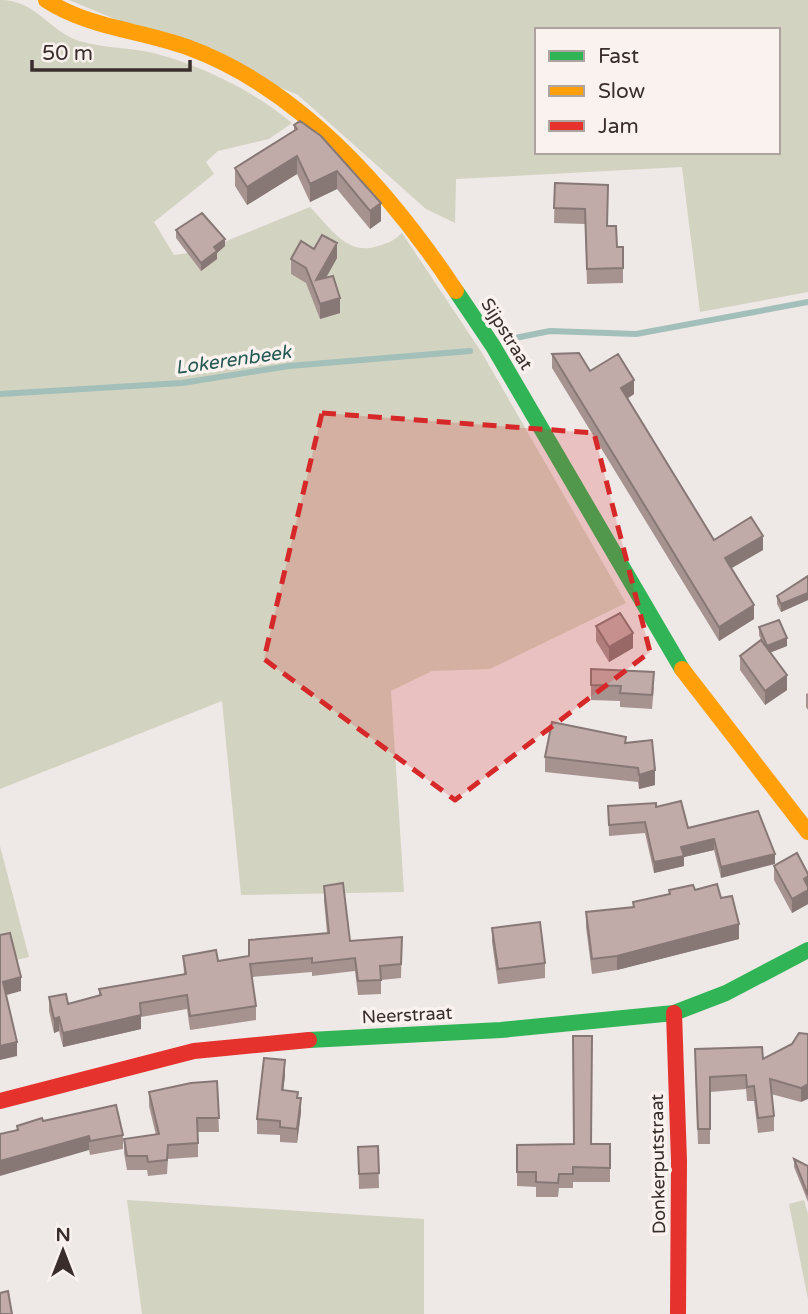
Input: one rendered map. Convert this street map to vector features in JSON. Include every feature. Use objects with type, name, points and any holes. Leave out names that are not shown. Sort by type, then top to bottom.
[{"type":"street","name":"Sijpstraat","points":[[46,0],[71,16],[186,47],[236,68],[334,140],[417,232],[494,346],[672,657],[808,832]]},
{"type":"street","name":"Neerstraat","points":[[0,1101],[194,1051],[342,1037],[501,1030],[674,1013],[726,993],[808,950]]},
{"type":"street","name":"Donkerputstraat","points":[[674,1013],[679,1161],[678,1314]]},
{"type":"highlighted area","points":[[322,413],[594,433],[650,652],[455,800],[264,659]]},
{"type":"green space","points":[[0,0],[12,1],[33,10],[79,41],[154,53],[198,68],[248,92],[292,123],[269,139],[218,151],[206,162],[214,174],[154,222],[174,255],[202,251],[310,207],[340,238],[357,247],[382,245],[402,233],[482,353],[626,603],[490,669],[432,671],[391,691],[404,892],[241,895],[222,701],[0,789]]},
{"type":"green space","points":[[69,0],[808,0],[808,292],[700,312],[682,167],[456,179],[455,223],[426,209],[298,95]]},
{"type":"green space","points":[[0,846],[29,957],[3,963],[0,951]]},
{"type":"green space","points":[[127,1200],[424,1219],[424,1314],[142,1314]]},
{"type":"green space","points":[[804,1200],[808,1214],[808,1299],[789,1204]]},
{"type":"building","points":[[300,121],[321,136],[381,203],[370,211],[337,171],[310,184],[297,156],[247,187],[235,168],[297,129],[294,125]]},
{"type":"building","points":[[555,183],[608,185],[607,226],[616,226],[617,247],[623,247],[623,268],[587,269],[585,209],[554,208]]},
{"type":"building","points":[[202,213],[225,239],[214,247],[217,251],[201,263],[176,230]]},
{"type":"building","points":[[322,235],[337,243],[316,280],[333,276],[340,298],[320,304],[306,268],[291,259],[301,241],[314,249]]},
{"type":"building","points":[[579,353],[590,371],[618,354],[634,380],[621,388],[714,540],[751,517],[763,536],[725,558],[754,605],[719,627],[552,354]]},
{"type":"building","points":[[808,576],[808,593],[781,604],[777,596]]},
{"type":"building","points":[[620,613],[633,633],[609,647],[596,626]]},
{"type":"building","points":[[779,620],[787,638],[767,646],[759,627]]},
{"type":"building","points":[[761,640],[787,675],[765,691],[740,656]]},
{"type":"building","points":[[591,669],[654,672],[652,695],[620,693],[621,686],[591,685]]},
{"type":"building","points":[[552,722],[626,737],[625,743],[652,740],[655,770],[639,775],[638,768],[545,757]]},
{"type":"building","points":[[681,801],[688,828],[758,811],[775,854],[721,867],[714,839],[681,847],[684,856],[654,862],[645,822],[609,825],[608,806],[656,803],[656,807]]},
{"type":"building","points":[[797,853],[808,874],[804,879],[808,890],[792,899],[774,866]]},
{"type":"building","points":[[343,883],[350,941],[402,937],[401,964],[380,966],[381,980],[358,981],[355,958],[312,963],[312,958],[250,964],[256,1006],[190,1016],[187,995],[140,1003],[141,1015],[63,1033],[59,1017],[54,1019],[49,997],[66,994],[68,1004],[101,995],[99,989],[186,974],[183,956],[216,950],[218,961],[249,956],[249,940],[329,933],[324,886]]},
{"type":"building","points":[[717,884],[721,898],[732,896],[739,924],[617,956],[592,959],[586,912],[634,907],[633,902],[670,894],[669,890],[693,885],[695,890]]},
{"type":"building","points":[[540,922],[545,963],[498,969],[492,928]]},
{"type":"building","points":[[10,933],[21,977],[3,982],[17,1042],[0,1046],[0,935]]},
{"type":"building","points":[[799,1033],[808,1034],[808,1084],[801,1088],[770,1079],[774,1116],[758,1118],[754,1086],[747,1087],[746,1075],[710,1077],[710,1129],[698,1129],[695,1049],[762,1047],[763,1059],[792,1044]]},
{"type":"building","points":[[573,1036],[592,1036],[591,1144],[610,1144],[610,1168],[573,1167],[573,1174],[559,1174],[558,1183],[536,1182],[536,1172],[517,1172],[517,1145],[574,1144]]},
{"type":"building","points":[[264,1058],[285,1060],[282,1090],[298,1092],[297,1098],[301,1098],[297,1129],[280,1127],[280,1121],[257,1119]]},
{"type":"building","points":[[217,1081],[219,1118],[197,1118],[198,1143],[168,1145],[167,1160],[148,1162],[147,1156],[127,1156],[124,1139],[159,1134],[149,1092],[191,1083]]},
{"type":"building","points":[[116,1105],[123,1135],[90,1141],[89,1136],[0,1161],[0,1134],[18,1130],[17,1126],[42,1118],[43,1121]]},
{"type":"building","points":[[378,1146],[379,1173],[359,1174],[358,1147]]},
{"type":"building","points":[[794,1159],[808,1166],[808,1195]]},
{"type":"building","points":[[8,1291],[12,1314],[0,1314],[0,1293]]},
{"type":"waterway","name":"Lokerenbeek","points":[[510,339],[550,331],[636,334],[808,302]]},
{"type":"waterway","name":"Lokerenbeek","points":[[0,394],[182,383],[289,366],[470,351]]},
{"type":"traffic: fast","points":[[456,291],[493,346],[682,669]]},
{"type":"traffic: fast","points":[[309,1040],[501,1030],[674,1013],[726,993],[808,950]]},
{"type":"traffic: slow","points":[[46,0],[97,23],[187,47],[228,65],[268,89],[305,116],[372,182],[402,217],[456,291]]},
{"type":"traffic: slow","points":[[682,669],[808,832]]},
{"type":"traffic: jam","points":[[674,1013],[679,1161],[678,1314]]},
{"type":"traffic: jam","points":[[0,1101],[194,1051],[309,1040]]}]
